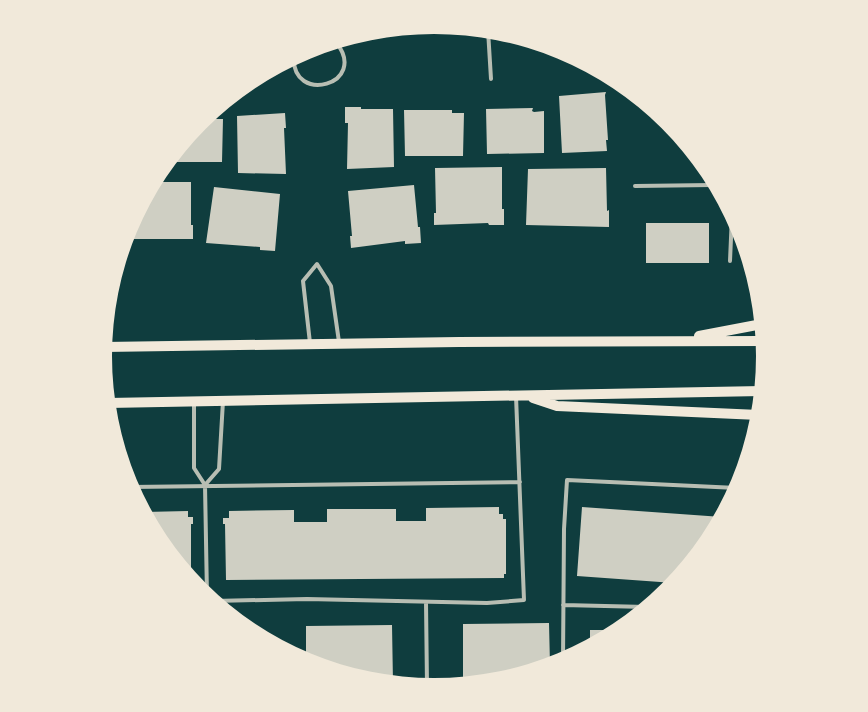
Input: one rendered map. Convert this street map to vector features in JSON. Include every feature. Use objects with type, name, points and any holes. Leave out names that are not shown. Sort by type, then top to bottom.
[{"type":"main road","points":[[672,341],[755,325]]},
{"type":"main road","points":[[112,347],[756,341]]},
{"type":"main road","points":[[116,403],[754,391]]},
{"type":"main road","points":[[520,396],[557,406],[751,415]]},
{"type":"lane","points":[[489,39],[491,79]]},
{"type":"lane","points":[[295,65],[296,71],[301,78],[308,83],[324,86],[338,78],[344,63],[344,55],[340,48]]},
{"type":"lane","points":[[635,186],[706,184]]},
{"type":"lane","points":[[730,260],[731,231]]},
{"type":"lane","points":[[310,344],[303,282],[317,264],[331,286],[339,344]]},
{"type":"lane","points":[[225,601],[307,599],[487,603],[524,600],[520,482],[520,396]]},
{"type":"lane","points":[[194,402],[194,468],[205,485],[207,585]]},
{"type":"lane","points":[[205,485],[219,469],[224,402]]},
{"type":"lane","points":[[563,651],[564,529],[567,480],[728,488]]},
{"type":"lane","points":[[139,487],[520,482]]},
{"type":"lane","points":[[426,602],[427,678]]},
{"type":"lane","points":[[563,605],[636,607]]},
{"type":"building","points":[[606,92],[607,151],[562,153],[559,96]]},
{"type":"building","points":[[345,107],[393,109],[394,167],[347,169],[348,123],[345,123]]},
{"type":"building","points":[[533,108],[532,111],[534,112],[544,111],[544,153],[487,154],[486,109]]},
{"type":"building","points":[[404,110],[452,110],[452,113],[464,113],[463,156],[405,156]]},
{"type":"building","points":[[285,113],[286,174],[238,173],[237,116]]},
{"type":"building","points":[[216,119],[223,119],[222,162],[177,162],[206,128]]},
{"type":"building","points":[[502,167],[504,225],[489,225],[488,223],[434,225],[434,213],[436,213],[435,168]]},
{"type":"building","points":[[606,168],[609,227],[526,225],[528,169]]},
{"type":"building","points":[[163,182],[191,182],[191,225],[193,225],[193,239],[134,239],[145,213]]},
{"type":"building","points":[[414,185],[421,243],[405,244],[405,241],[351,248],[350,236],[352,236],[348,191]]},
{"type":"building","points":[[214,187],[280,194],[275,251],[260,250],[260,247],[206,243]]},
{"type":"building","points":[[646,223],[709,223],[709,263],[646,263]]},
{"type":"building","points":[[499,507],[499,514],[503,514],[503,519],[506,519],[506,574],[504,574],[504,578],[226,580],[225,524],[223,524],[223,518],[229,518],[229,511],[294,510],[294,522],[327,522],[327,509],[396,509],[396,521],[426,521],[426,508]]},
{"type":"building","points":[[582,507],[713,516],[690,552],[664,582],[577,576]]},
{"type":"building","points":[[188,511],[188,517],[193,517],[193,524],[191,524],[191,567],[178,552],[152,512]]},
{"type":"building","points":[[549,623],[550,657],[497,672],[463,677],[463,624]]},
{"type":"building","points":[[392,625],[393,675],[351,667],[306,652],[306,626]]},
{"type":"building","points":[[590,630],[603,630],[595,635],[590,638]]}]
